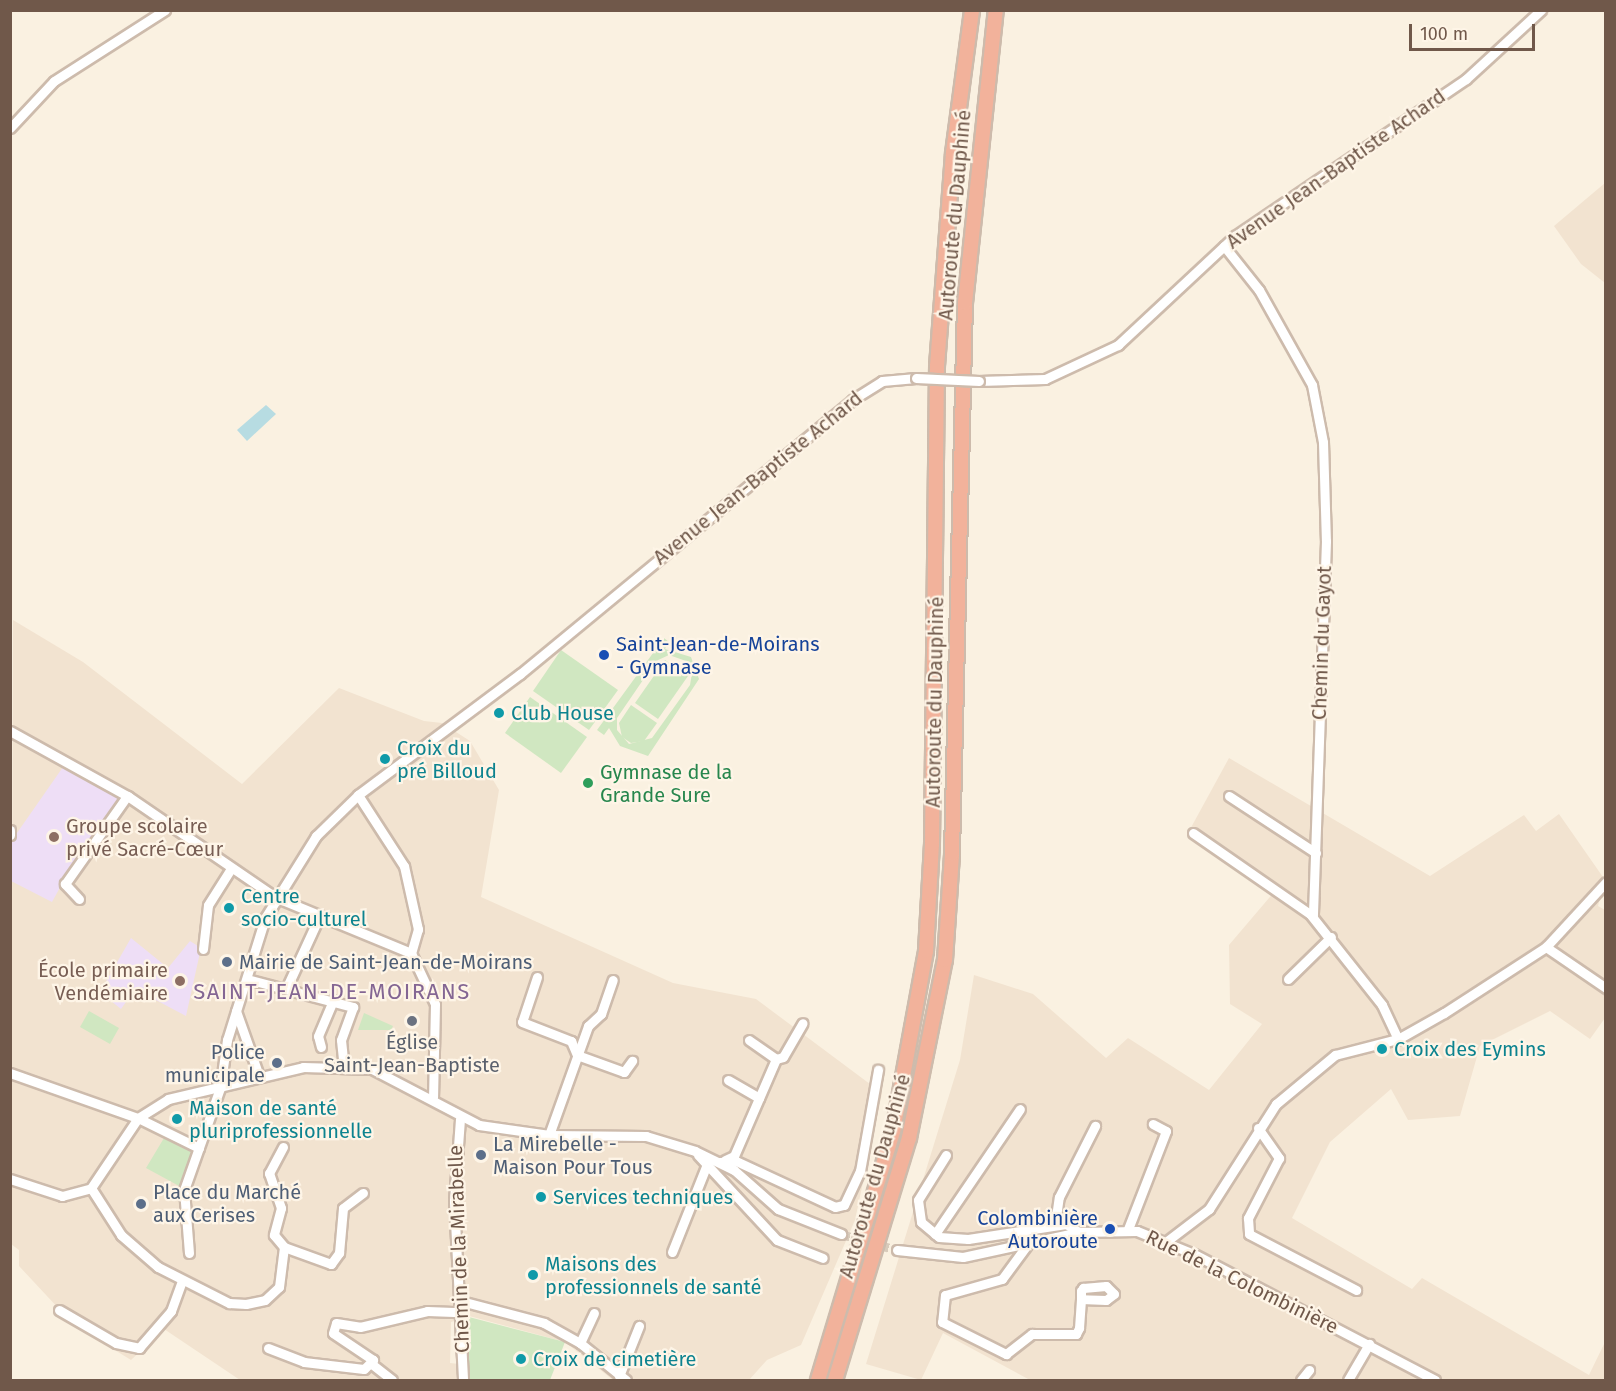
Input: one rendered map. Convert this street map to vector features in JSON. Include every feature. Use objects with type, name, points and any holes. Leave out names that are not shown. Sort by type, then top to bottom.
[{"type":"highway","name":"Autoroute du Dauphiné","points":[[818,1380],[893,1131],[926,951],[932,844],[937,366],[953,153],[972,10]]},
{"type":"highway","name":"Autoroute du Dauphiné","points":[[835,1380],[909,1138],[945,960],[952,854],[965,303],[996,10]]},
{"type":"street","points":[[10,128],[54,81],[165,10]]},
{"type":"street","name":"Avenue Jean-Baptiste Achard","points":[[189,1253],[184,1190],[220,1088],[219,1065],[275,897],[316,836],[358,795],[520,674],[852,400],[882,381],[916,378],[979,381],[1045,379],[1098,356],[1132,335],[1224,246],[1466,79],[1540,10]]},
{"type":"street","name":"Chemin du Gayot","points":[[1224,246],[1258,290],[1312,385],[1323,441],[1313,916]]},
{"type":"street","points":[[10,731],[127,796],[230,870],[275,897],[411,953]]},
{"type":"street","points":[[358,795],[404,866],[418,929],[411,953],[435,1004],[433,1097]]},
{"type":"street","points":[[79,899],[65,884],[127,796]]},
{"type":"street","points":[[1229,796],[1316,853]]},
{"type":"street","points":[[10,830],[10,835]]},
{"type":"street","points":[[1193,833],[1313,916],[1382,1005],[1398,1039]]},
{"type":"street","points":[[203,949],[208,905],[230,870]]},
{"type":"street","points":[[1167,1241],[1209,1209],[1258,1128],[1276,1104],[1335,1055],[1398,1039],[1546,947],[1605,882]]},
{"type":"street","points":[[286,989],[320,915]]},
{"type":"street","points":[[1288,980],[1331,937]]},
{"type":"street","points":[[1546,947],[1605,988]]},
{"type":"street","points":[[537,977],[522,1022],[571,1041],[577,1055],[624,1072],[632,1061]]},
{"type":"street","points":[[247,979],[353,1007],[341,1040],[344,1067]]},
{"type":"street","points":[[549,1135],[577,1055],[613,980]]},
{"type":"street","points":[[321,1047],[318,1036],[333,1000]]},
{"type":"street","points":[[236,1011],[259,1076]]},
{"type":"street","points":[[776,1059],[783,1057],[803,1023]]},
{"type":"street","points":[[749,1040],[776,1059]]},
{"type":"street","points":[[720,1162],[734,1156],[776,1059]]},
{"type":"street","points":[[10,1179],[62,1196],[91,1188],[138,1118],[168,1099],[220,1088],[259,1076],[344,1067],[372,1069],[433,1097],[460,1119],[549,1135],[646,1136],[695,1151],[720,1162],[778,1209],[842,1234]]},
{"type":"street","points":[[720,1162],[736,1161],[835,1207],[844,1205],[860,1171],[878,1070]]},
{"type":"street","points":[[10,1073],[138,1118],[199,1148]]},
{"type":"street","points":[[728,1080],[759,1098]]},
{"type":"street","points":[[935,1234],[1020,1109]]},
{"type":"street","name":"Chemin de la Mirabelle","points":[[460,1119],[454,1201],[461,1301],[463,1380]]},
{"type":"street","points":[[1128,1229],[1166,1131],[1153,1124]]},
{"type":"street","points":[[1055,1224],[1059,1197],[1095,1126]]},
{"type":"street","points":[[1258,1128],[1279,1158],[1248,1218],[1249,1234],[1356,1290]]},
{"type":"street","points":[[283,1147],[269,1173],[281,1208],[274,1236],[284,1247],[331,1264],[339,1252],[343,1208],[363,1193]]},
{"type":"street","points":[[695,1151],[777,1240],[824,1258]]},
{"type":"street","points":[[946,1155],[918,1200],[921,1222],[935,1234],[953,1240],[1055,1224],[1075,1226],[1079,1232]]},
{"type":"street","points":[[672,1252],[706,1164]]},
{"type":"street","points":[[91,1188],[122,1235],[181,1283],[229,1303],[265,1300],[279,1287],[284,1247]]},
{"type":"street","name":"Rue de la Colombinière","points":[[897,1250],[963,1257],[1079,1232],[1128,1229],[1167,1241],[1435,1380]]},
{"type":"street","points":[[1027,1245],[1002,1279],[945,1295],[942,1322],[1006,1354],[1032,1334],[1076,1334],[1081,1299]]},
{"type":"street","points":[[59,1310],[116,1343],[139,1348],[171,1311],[181,1283]]},
{"type":"street","points":[[461,1301],[544,1323],[580,1343],[623,1378],[639,1326]]},
{"type":"street","points":[[392,1380],[373,1365],[368,1353],[333,1333],[336,1323],[360,1327],[427,1311],[460,1312]]},
{"type":"street","points":[[580,1343],[594,1312]]},
{"type":"street","points":[[1348,1380],[1369,1344]]},
{"type":"street","points":[[268,1348],[326,1366],[373,1365]]},
{"type":"street","points":[[1301,1380],[1309,1370]]},
{"type":"shaded area","points":[[1605,183],[1605,283],[1581,264],[1554,226]]},
{"type":"shaded area","points":[[13,620],[83,662],[242,784],[339,688],[424,721],[442,723],[470,741],[499,790],[481,897],[673,983],[756,999],[882,1093],[855,1220],[801,1345],[767,1360],[749,1380],[613,1380],[565,1342],[469,1316],[451,1322],[450,1363],[459,1364],[457,1380],[240,1380],[164,1329],[131,1360],[74,1325],[19,1266],[19,1250],[11,1244]]},
{"type":"shaded area","points":[[1229,758],[1430,876],[1524,815],[1536,831],[1559,814],[1605,880],[1598,906],[1605,910],[1605,1018],[1590,1039],[1550,1011],[1480,1046],[1460,1116],[1408,1120],[1391,1089],[1330,1142],[1292,1218],[1412,1289],[1422,1278],[1589,1375],[1605,1342],[1605,1380],[1030,1380],[943,1333],[921,1380],[866,1364],[960,1060],[974,975],[1033,994],[1106,1058],[1128,1038],[1209,1090],[1262,1024],[1230,1004],[1229,945],[1275,891],[1188,833]]},
{"type":"shaded area","name":"Groupe scolaire privé Sacré-Cœur","points":[[63,767],[122,797],[79,853],[52,902],[11,881],[10,843]]},
{"type":"shaded area","points":[[131,938],[168,968],[190,941],[201,948],[186,1016],[135,989],[121,1009],[100,992]]},
{"type":"green space","points":[[664,638],[669,642],[665,649],[691,657],[699,679],[648,756],[620,746],[609,728],[604,735],[597,730]],"holes":[[[669,655],[686,661],[692,673],[690,685],[652,738],[629,744],[617,730],[617,718],[656,661]]]},
{"type":"green space","points":[[561,650],[618,690],[589,730],[533,691]]},
{"type":"green space","points":[[665,660],[688,676],[658,719],[635,703]]},
{"type":"green space","points":[[530,697],[587,737],[561,773],[505,733]]},
{"type":"green space","points":[[631,705],[657,723],[644,741],[631,743],[622,737],[619,723]]},
{"type":"green space","points":[[89,1011],[119,1028],[110,1044],[80,1027]]},
{"type":"green space","points":[[364,1013],[393,1026],[391,1030],[358,1030]]},
{"type":"green space","points":[[164,1138],[195,1152],[181,1187],[146,1168]]},
{"type":"green space","points":[[469,1317],[565,1342],[550,1380],[467,1380]]},
{"type":"water","points":[[266,405],[276,414],[247,441],[237,430]]},
{"type":"tunnel","points":[[841,1234],[897,1250]]},
{"type":"place","name":"Saint-Jean-de-Moirans - Gymnase","points":[[604,655]]},
{"type":"place","name":"Club House","points":[[499,713]]},
{"type":"place","name":"Croix du pré Billoud","points":[[385,759]]},
{"type":"place","name":"Gymnase de la Grande Sure","points":[[588,783]]},
{"type":"place","name":"Groupe scolaire privé Sacré-Cœur","points":[[54,837]]},
{"type":"place","name":"Centre socio-culturel","points":[[229,908]]},
{"type":"place","name":"Mairie de Saint-Jean-de-Moirans","points":[[227,962]]},
{"type":"place","name":"École primaire Vendémiaire","points":[[180,981]]},
{"type":"place","name":"Église Saint-Jean-Baptiste","points":[[412,1021]]},
{"type":"place","name":"Croix des Eymins","points":[[1382,1049]]},
{"type":"place","name":"Police municipale","points":[[277,1063]]},
{"type":"place","name":"Maison de santé pluriprofessionnelle","points":[[177,1119]]},
{"type":"place","name":"La Mirebelle - Maison Pour Tous","points":[[481,1155]]},
{"type":"place","name":"Services techniques","points":[[541,1197]]},
{"type":"place","name":"Place du Marché aux Cerises","points":[[141,1204]]},
{"type":"place","name":"Colombinière Autoroute","points":[[1110,1229]]},
{"type":"place","name":"Maisons des professionnels de santé","points":[[533,1275]]},
{"type":"place","name":"Croix de cimetière","points":[[521,1359]]},
{"type":"district","name":"SAINT-JEAN-DE-MOIRANS","points":[[332,992]]}]
